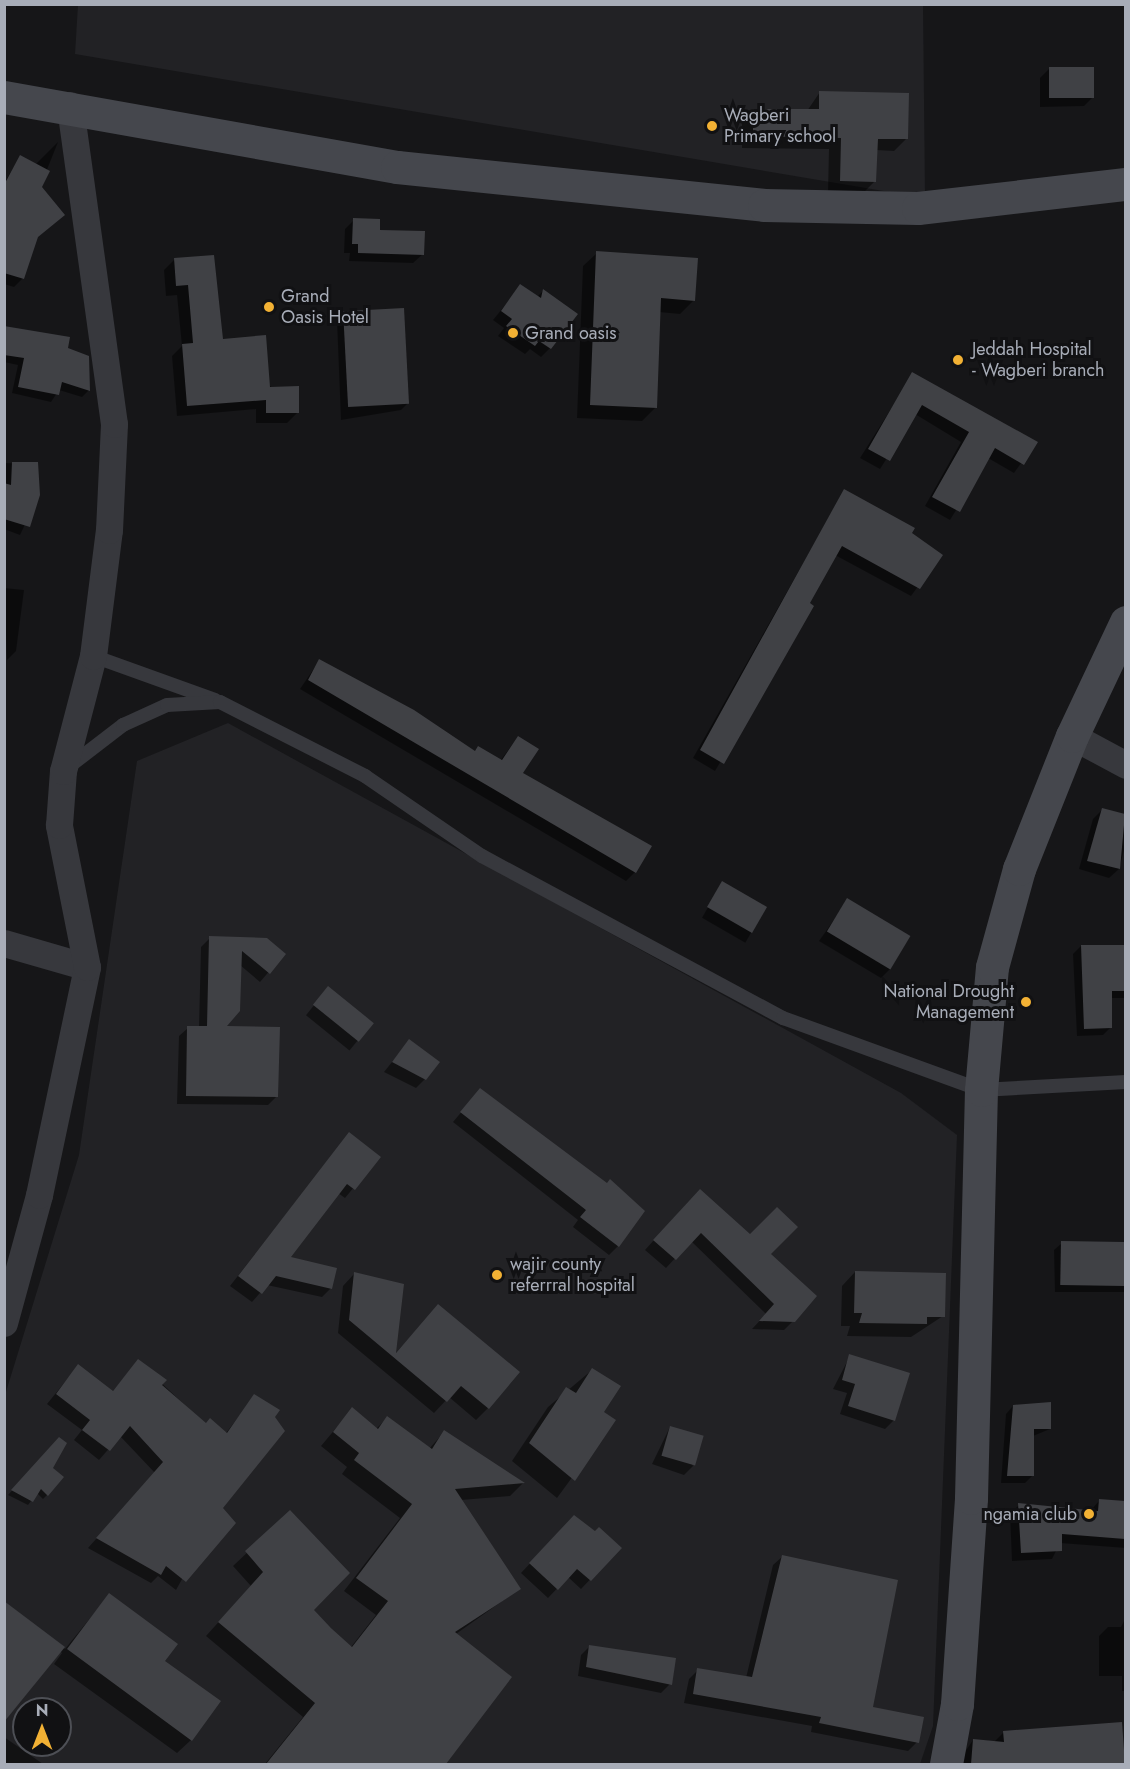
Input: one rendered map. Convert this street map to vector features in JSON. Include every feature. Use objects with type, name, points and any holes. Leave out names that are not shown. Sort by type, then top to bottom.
[{"type":"street","points":[[4,97],[70,105],[397,167],[764,205],[918,208],[1125,184]]},
{"type":"street","points":[[4,1323],[39,1195],[87,967],[59,825],[63,771],[93,656],[109,530],[114,424],[70,105]]},
{"type":"street","points":[[946,1764],[957,1704],[971,1498],[981,1090],[993,967],[1019,869],[1072,736],[1125,622]]},
{"type":"street","points":[[1072,736],[1125,765]]},
{"type":"street","points":[[4,943],[87,967]]},
{"type":"lane","points":[[93,656],[220,702],[364,776],[482,856],[783,1018],[981,1090],[1125,1082]]},
{"type":"lane","points":[[63,771],[123,725],[167,705],[220,702]]},
{"type":"shaded area","name":"Wagberi Primary school","points":[[78,5],[923,5],[925,198],[75,54]]},
{"type":"shaded area","name":"wajir county referrral hospital","points":[[228,723],[901,1093],[957,1135],[933,1726],[920,1764],[5,1764],[5,1395],[79,1155],[137,761]]},
{"type":"building","points":[[1049,67],[1094,67],[1094,98],[1049,98]]},
{"type":"building","points":[[819,91],[909,93],[908,139],[878,139],[876,182],[840,181],[841,138],[753,136],[753,109],[819,109]]},
{"type":"building","points":[[20,155],[50,171],[42,187],[65,215],[38,237],[24,279],[4,273],[4,185]]},
{"type":"building","points":[[353,218],[380,219],[380,230],[425,231],[424,255],[358,253],[358,244],[352,244]]},
{"type":"building","points":[[596,251],[698,258],[695,301],[661,298],[657,408],[590,405]]},
{"type":"building","points":[[214,255],[223,339],[266,335],[270,387],[299,386],[299,413],[266,413],[266,400],[187,406],[182,344],[193,343],[188,285],[176,286],[174,258]]},
{"type":"building","points":[[520,284],[541,298],[543,289],[578,314],[551,349],[539,341],[535,346],[506,326],[512,319],[501,311]]},
{"type":"building","points":[[404,308],[409,404],[348,407],[343,311]]},
{"type":"building","points":[[4,326],[70,337],[68,348],[89,356],[90,391],[62,382],[59,395],[18,387],[24,358],[4,355]]},
{"type":"building","points":[[912,372],[1038,442],[1024,465],[995,448],[960,512],[932,497],[969,432],[922,405],[890,461],[868,449]]},
{"type":"building","points":[[12,462],[38,462],[40,495],[30,527],[4,519],[4,483],[11,485]]},
{"type":"building","points":[[844,489],[915,528],[912,533],[943,555],[920,589],[842,546],[810,603],[814,606],[724,764],[700,750]]},
{"type":"building","points":[[319,659],[414,710],[475,751],[478,746],[502,760],[518,736],[539,749],[523,773],[652,846],[636,873],[308,680]]},
{"type":"building","points":[[1102,808],[1125,814],[1120,869],[1087,861]]},
{"type":"building","points":[[722,881],[767,907],[752,933],[707,907]]},
{"type":"building","points":[[847,898],[910,936],[890,970],[827,931]]},
{"type":"building","points":[[209,936],[267,938],[286,954],[270,974],[242,951],[240,1011],[227,1026],[280,1027],[278,1097],[186,1096],[187,1026],[207,1026]]},
{"type":"building","points":[[1081,945],[1125,945],[1125,991],[1112,991],[1112,1028],[1084,1029]]},
{"type":"building","points":[[328,986],[374,1023],[359,1042],[313,1005]]},
{"type":"building","points":[[409,1039],[440,1062],[426,1080],[392,1062]]},
{"type":"building","points":[[480,1088],[607,1183],[610,1179],[645,1211],[619,1247],[580,1217],[586,1210],[460,1112]]},
{"type":"building","points":[[349,1132],[381,1157],[355,1190],[347,1184],[291,1257],[337,1268],[332,1289],[276,1276],[262,1294],[238,1276]]},
{"type":"building","points":[[700,1189],[750,1234],[777,1207],[798,1227],[771,1254],[817,1296],[795,1322],[759,1321],[774,1304],[701,1233],[676,1260],[653,1240]]},
{"type":"building","points":[[1061,1241],[1125,1242],[1124,1286],[1060,1285]]},
{"type":"building","points":[[855,1271],[946,1273],[945,1317],[927,1317],[927,1324],[859,1323],[862,1313],[854,1313]]},
{"type":"building","points":[[354,1272],[404,1284],[396,1353],[438,1304],[520,1372],[489,1409],[461,1386],[447,1402],[349,1320]]},
{"type":"building","points":[[849,1354],[910,1373],[895,1421],[848,1406],[855,1384],[842,1380]]},
{"type":"building","points":[[138,1359],[167,1380],[162,1385],[206,1423],[210,1418],[227,1433],[254,1394],[280,1410],[275,1417],[285,1431],[223,1508],[236,1523],[186,1582],[166,1566],[161,1575],[96,1538],[163,1462],[130,1426],[110,1451],[82,1430],[90,1420],[56,1394],[78,1364],[113,1391]]},
{"type":"building","points":[[592,1368],[621,1386],[604,1412],[616,1420],[575,1481],[529,1443],[566,1387],[576,1393]]},
{"type":"building","points":[[1051,1402],[1051,1429],[1034,1429],[1034,1476],[1007,1476],[1013,1405]]},
{"type":"building","points":[[352,1407],[378,1429],[387,1416],[432,1449],[444,1430],[525,1483],[455,1489],[521,1589],[455,1632],[512,1677],[446,1764],[266,1764],[315,1703],[218,1622],[263,1572],[245,1551],[290,1510],[350,1573],[314,1610],[331,1628],[352,1647],[388,1601],[356,1578],[412,1504],[354,1460],[359,1453],[333,1432]]},
{"type":"building","points":[[670,1426],[704,1436],[695,1465],[661,1456]]},
{"type":"building","points":[[59,1437],[67,1443],[53,1468],[64,1477],[48,1496],[41,1489],[33,1502],[11,1490]]},
{"type":"building","points":[[1099,1499],[1125,1501],[1125,1539],[1062,1534],[1062,1551],[1021,1553],[1018,1503],[1098,1511]]},
{"type":"building","points":[[574,1515],[595,1531],[599,1527],[622,1548],[591,1581],[577,1569],[558,1590],[529,1563]]},
{"type":"building","points":[[782,1555],[898,1580],[873,1707],[924,1717],[919,1743],[819,1723],[821,1717],[693,1694],[697,1668],[752,1677]]},
{"type":"building","points":[[109,1593],[178,1644],[165,1661],[221,1701],[192,1741],[67,1649]]},
{"type":"building","points":[[4,1601],[65,1647],[24,1697],[12,1697],[12,1712],[4,1722]]},
{"type":"building","points":[[589,1645],[676,1658],[672,1685],[586,1667]]},
{"type":"building","points":[[1122,1722],[1125,1764],[971,1764],[973,1739],[1004,1742],[1003,1731]]},
{"type":"place","name":"Wagberi Primary school","points":[[712,126]]},
{"type":"place","name":"Grand Oasis Hotel","points":[[269,307]]},
{"type":"place","name":"Grand oasis","points":[[513,333]]},
{"type":"place","name":"Jeddah Hospital - Wagberi branch","points":[[958,360]]},
{"type":"place","name":"National Drought Management","points":[[1026,1002]]},
{"type":"place","name":"wajir county referrral hospital","points":[[497,1275]]},
{"type":"place","name":"ngamia club","points":[[1089,1514]]}]
